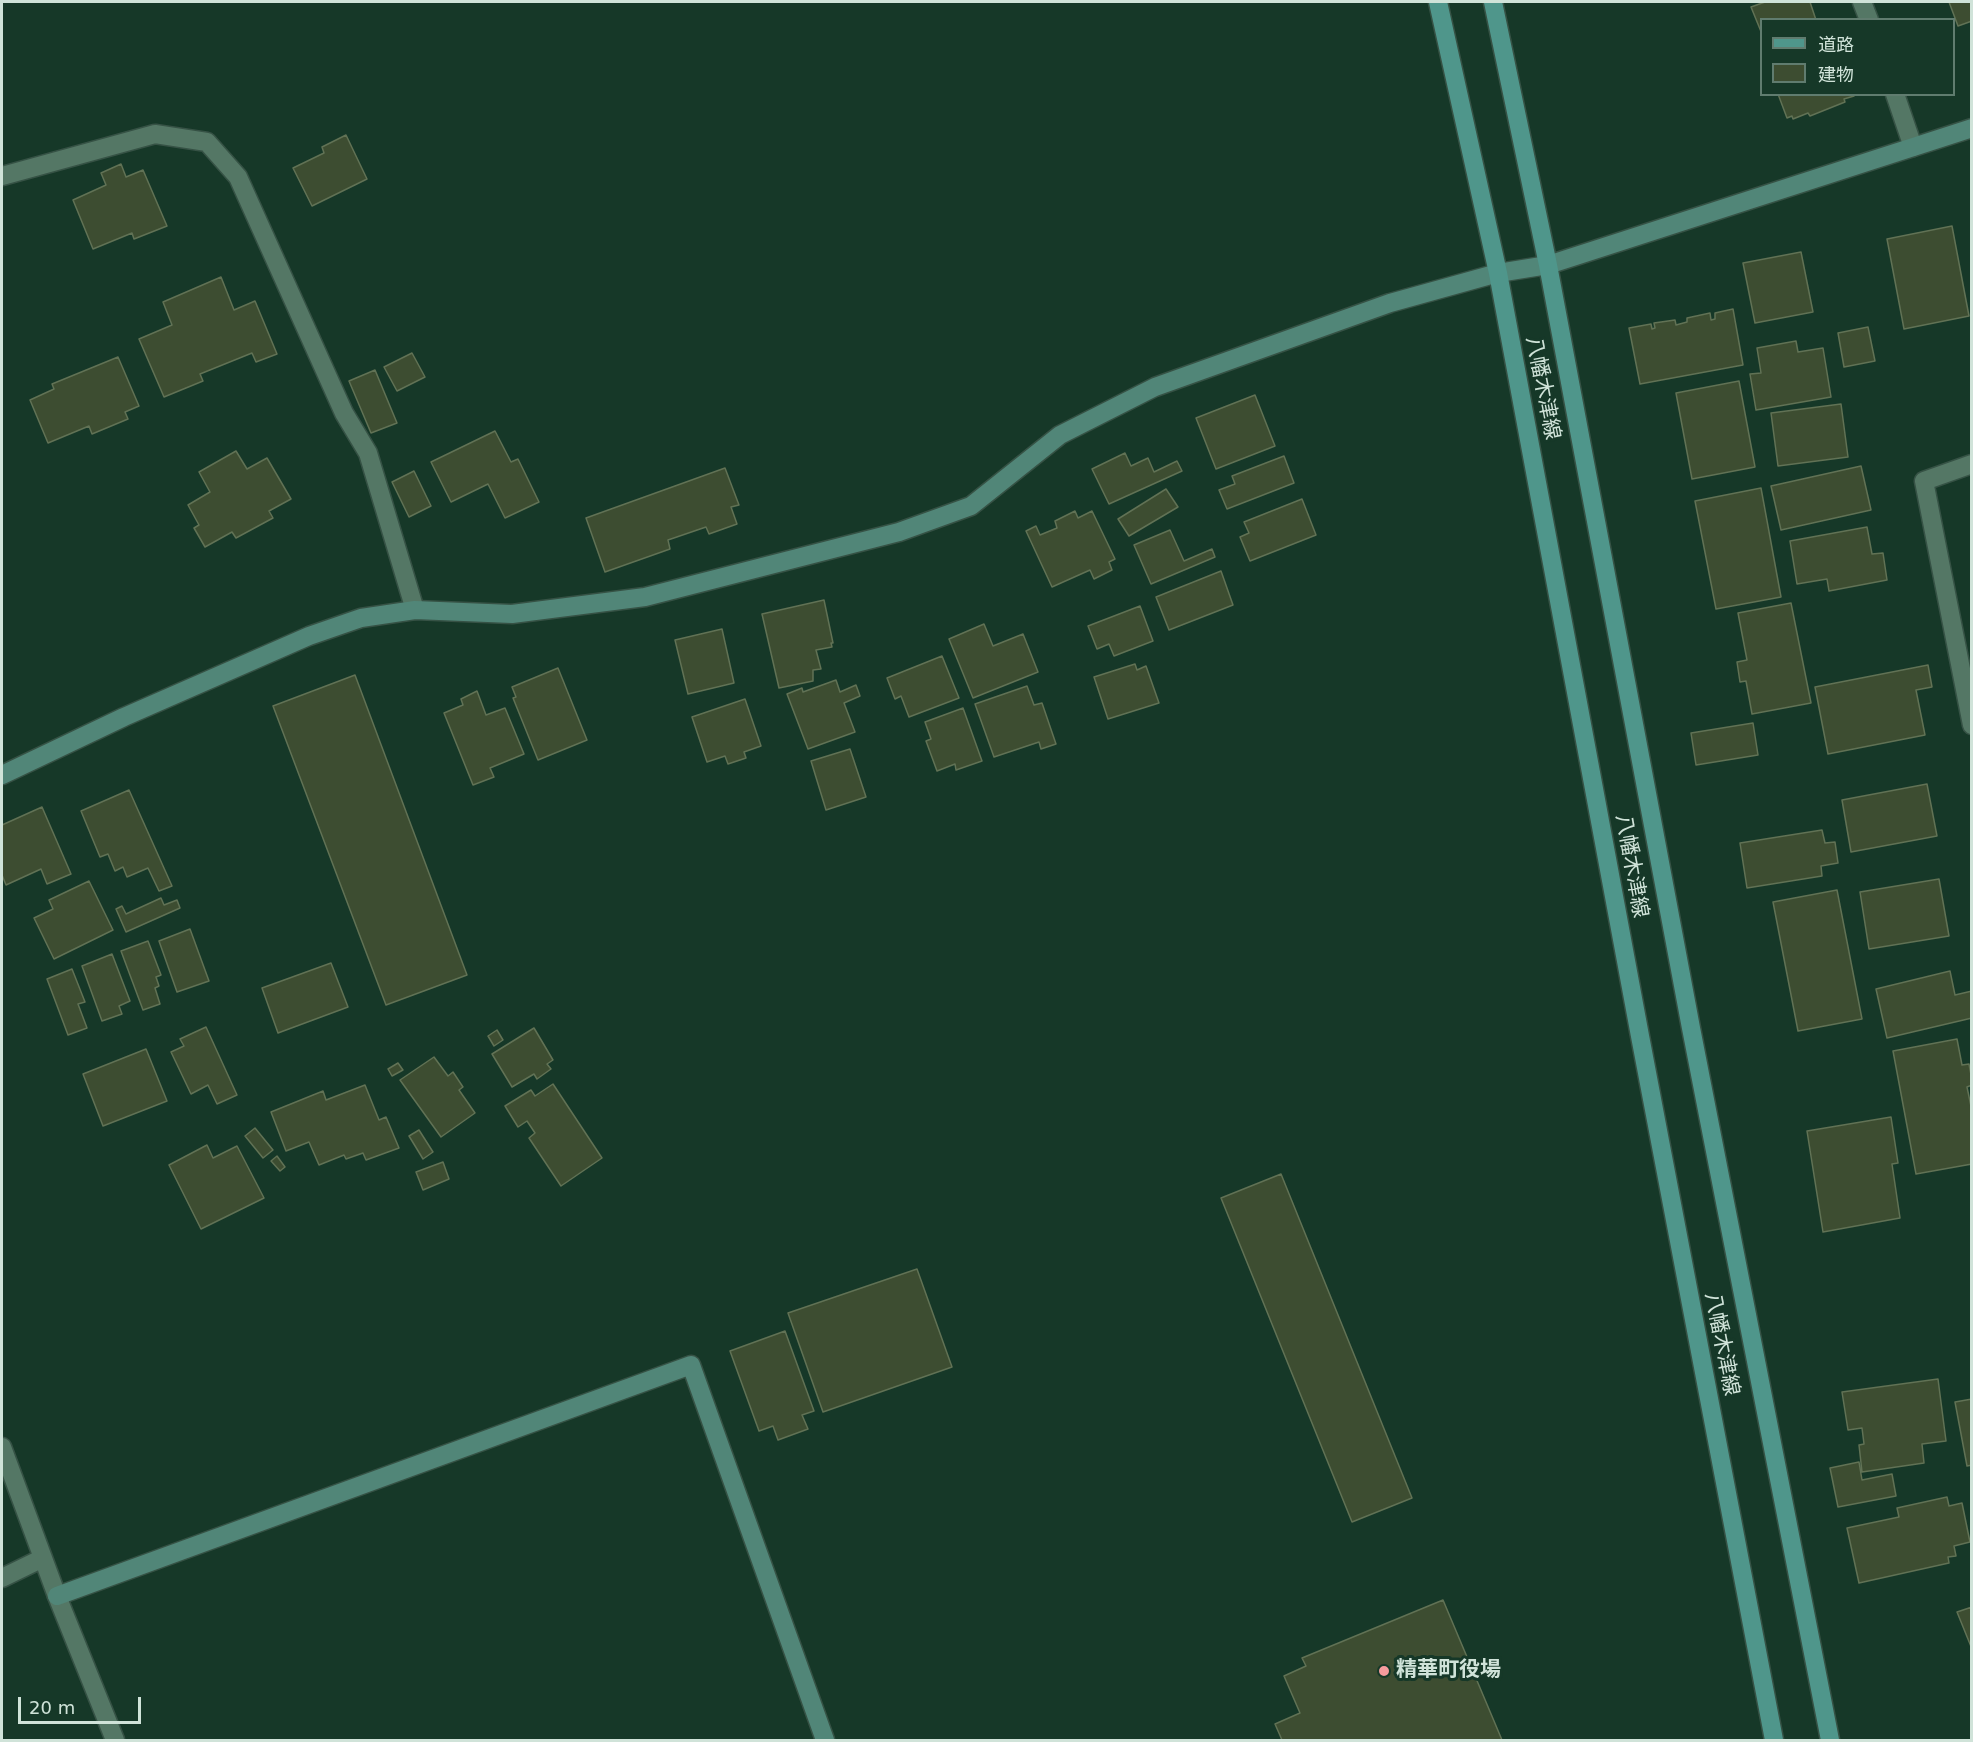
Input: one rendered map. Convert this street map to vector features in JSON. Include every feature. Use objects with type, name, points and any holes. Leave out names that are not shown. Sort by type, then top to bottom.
[{"type":"main road","name":"八幡木津線","points":[[1438,2],[1498,273],[1774,1740]]},
{"type":"main road","name":"八幡木津線","points":[[1493,2],[1548,265],[1691,1028],[1830,1740]]},
{"type":"street","points":[[1862,2],[1868,18]]},
{"type":"street","points":[[1896,96],[1913,147]]},
{"type":"street","points":[[2,775],[124,717],[309,636],[361,618],[415,610],[512,614],[645,597],[899,532],[971,506],[1060,435],[1155,387],[1390,303],[1498,273],[1548,265],[1971,128]]},
{"type":"street","points":[[2,176],[155,134],[207,142],[238,177],[345,413],[368,453],[415,610]]},
{"type":"street","points":[[1971,464],[1924,481],[1971,725]]},
{"type":"street","points":[[57,1596],[691,1365],[825,1740]]},
{"type":"street","points":[[2,1447],[57,1596],[115,1740]]},
{"type":"street","points":[[2,1578],[43,1558]]},
{"type":"building","points":[[1765,2],[1810,2],[1815,18],[1760,18],[1760,29],[1751,7]]},
{"type":"building","points":[[1949,2],[1972,2],[1972,21],[1958,26]]},
{"type":"building","points":[[1779,96],[1854,96],[1810,116],[1808,113],[1793,119],[1792,116],[1787,118]]},
{"type":"building","points":[[346,135],[367,179],[312,206],[293,168],[324,153],[322,147]]},
{"type":"building","points":[[121,164],[126,177],[143,170],[167,226],[134,239],[132,233],[93,249],[73,200],[106,185],[101,173]]},
{"type":"building","points":[[1952,226],[1969,316],[1904,329],[1887,239]]},
{"type":"building","points":[[1801,252],[1813,312],[1755,323],[1743,263]]},
{"type":"building","points":[[221,277],[234,310],[255,301],[277,354],[256,362],[252,353],[200,374],[203,381],[164,397],[139,339],[172,325],[163,302]]},
{"type":"building","points":[[1733,309],[1743,365],[1640,384],[1629,328],[1651,324],[1652,329],[1655,328],[1654,323],[1675,320],[1676,325],[1687,322],[1687,318],[1710,313],[1711,320],[1715,319],[1715,313]]},
{"type":"building","points":[[1868,327],[1875,361],[1844,367],[1838,333]]},
{"type":"building","points":[[1796,341],[1798,352],[1823,348],[1831,397],[1756,410],[1750,374],[1761,373],[1757,348]]},
{"type":"building","points":[[412,353],[425,377],[397,391],[384,367]]},
{"type":"building","points":[[118,357],[139,406],[125,412],[128,419],[92,434],[89,426],[48,443],[30,400],[54,389],[52,384]]},
{"type":"building","points":[[375,370],[397,423],[371,433],[349,381]]},
{"type":"building","points":[[1739,381],[1755,467],[1692,479],[1676,393]]},
{"type":"building","points":[[1255,395],[1275,446],[1216,469],[1196,418]]},
{"type":"building","points":[[1841,404],[1848,457],[1778,466],[1771,413]]},
{"type":"building","points":[[495,431],[511,462],[518,459],[539,502],[505,518],[488,484],[451,502],[431,462]]},
{"type":"building","points":[[236,451],[247,469],[267,458],[291,499],[269,511],[273,518],[236,538],[232,532],[205,547],[194,528],[199,525],[188,505],[210,492],[199,472]]},
{"type":"building","points":[[1125,453],[1131,466],[1148,458],[1154,472],[1177,461],[1182,471],[1109,504],[1092,469]]},
{"type":"building","points":[[1284,456],[1294,483],[1227,509],[1219,490],[1235,484],[1232,476]]},
{"type":"building","points":[[1861,466],[1871,510],[1781,530],[1771,486]]},
{"type":"building","points":[[725,468],[739,505],[731,507],[737,524],[709,534],[706,527],[668,540],[670,549],[605,572],[586,518]]},
{"type":"building","points":[[414,471],[431,506],[409,517],[392,482]]},
{"type":"building","points":[[1761,488],[1781,597],[1716,609],[1695,501]]},
{"type":"building","points":[[1166,489],[1178,507],[1129,536],[1118,519]]},
{"type":"building","points":[[1302,499],[1316,535],[1250,561],[1240,537],[1249,533],[1244,522]]},
{"type":"building","points":[[1075,511],[1078,518],[1092,511],[1115,559],[1109,562],[1112,570],[1094,579],[1090,570],[1052,587],[1026,531],[1036,526],[1040,535],[1057,528],[1055,521]]},
{"type":"building","points":[[1867,527],[1872,554],[1883,553],[1887,580],[1829,591],[1827,579],[1797,584],[1790,541]]},
{"type":"building","points":[[1170,530],[1184,561],[1212,549],[1215,557],[1151,584],[1134,545]]},
{"type":"building","points":[[1221,571],[1233,605],[1169,630],[1156,597]]},
{"type":"building","points":[[824,600],[833,643],[831,643],[832,647],[816,650],[821,669],[813,670],[813,681],[779,688],[762,614]]},
{"type":"building","points":[[1791,603],[1811,703],[1752,714],[1746,681],[1740,682],[1737,662],[1747,660],[1738,613]]},
{"type":"building","points":[[1140,606],[1153,641],[1114,656],[1109,644],[1097,649],[1088,626]]},
{"type":"building","points":[[984,624],[993,646],[1023,634],[1038,672],[973,698],[949,639]]},
{"type":"building","points":[[722,629],[734,683],[688,694],[675,640]]},
{"type":"building","points":[[942,656],[959,698],[909,717],[901,696],[895,699],[887,678]]},
{"type":"building","points":[[1135,664],[1137,670],[1146,666],[1159,703],[1108,719],[1094,677]]},
{"type":"building","points":[[1928,665],[1932,687],[1916,690],[1925,735],[1828,754],[1815,687]]},
{"type":"building","points":[[558,668],[587,740],[538,760],[513,698],[516,697],[512,687]]},
{"type":"building","points":[[355,675],[467,975],[386,1005],[273,706]]},
{"type":"building","points":[[836,680],[840,692],[856,685],[860,696],[844,703],[855,732],[808,749],[787,694],[802,688],[803,692]]},
{"type":"building","points":[[1027,686],[1034,705],[1042,703],[1056,744],[1041,749],[1039,742],[994,757],[975,704]]},
{"type":"building","points":[[477,691],[486,715],[505,708],[524,754],[490,768],[494,777],[473,785],[444,713],[463,705],[461,699]]},
{"type":"building","points":[[745,699],[761,746],[744,752],[746,758],[728,764],[725,756],[707,762],[692,717]]},
{"type":"building","points":[[963,708],[982,761],[956,770],[955,764],[937,771],[926,741],[931,739],[925,722]]},
{"type":"building","points":[[1753,723],[1758,755],[1696,765],[1691,733]]},
{"type":"building","points":[[850,749],[866,797],[826,810],[811,761]]},
{"type":"building","points":[[1927,784],[1937,836],[1851,852],[1842,800]]},
{"type":"building","points":[[129,790],[172,886],[159,891],[148,868],[127,877],[123,867],[115,871],[108,854],[100,857],[81,811]]},
{"type":"building","points":[[42,807],[71,874],[47,884],[41,869],[6,885],[2,875],[2,825]]},
{"type":"building","points":[[1822,830],[1825,843],[1835,842],[1838,863],[1821,866],[1822,876],[1747,888],[1740,843]]},
{"type":"building","points":[[1939,879],[1949,936],[1869,949],[1860,892]]},
{"type":"building","points":[[89,881],[113,930],[54,959],[34,918],[53,909],[49,900]]},
{"type":"building","points":[[1837,890],[1862,1019],[1798,1031],[1773,902]]},
{"type":"building","points":[[161,898],[164,905],[177,900],[180,908],[126,932],[116,909],[122,906],[126,914]]},
{"type":"building","points":[[190,929],[209,981],[177,992],[159,941]]},
{"type":"building","points":[[148,941],[161,975],[156,977],[159,986],[155,988],[160,1004],[143,1010],[121,951]]},
{"type":"building","points":[[112,954],[130,1001],[119,1006],[122,1014],[102,1021],[82,966]]},
{"type":"building","points":[[331,963],[348,1007],[278,1033],[262,988]]},
{"type":"building","points":[[72,969],[85,1002],[78,1004],[87,1028],[68,1035],[47,979]]},
{"type":"building","points":[[1950,971],[1955,995],[1972,991],[1972,1018],[1887,1038],[1876,989]]},
{"type":"building","points":[[206,1027],[237,1095],[217,1104],[208,1085],[191,1094],[171,1052],[184,1046],[180,1039]]},
{"type":"building","points":[[534,1028],[553,1060],[547,1064],[551,1069],[537,1079],[534,1074],[512,1087],[492,1054]]},
{"type":"building","points":[[497,1030],[503,1040],[494,1046],[488,1036]]},
{"type":"building","points":[[1957,1039],[1962,1065],[1969,1064],[1972,1080],[1972,1085],[1967,1087],[1972,1111],[1972,1164],[1916,1174],[1893,1051]]},
{"type":"building","points":[[146,1049],[167,1101],[103,1126],[83,1074]]},
{"type":"building","points":[[434,1057],[448,1076],[453,1072],[463,1087],[459,1090],[475,1113],[441,1137],[400,1080]]},
{"type":"building","points":[[398,1063],[403,1070],[392,1076],[388,1069]]},
{"type":"building","points":[[553,1084],[602,1158],[561,1186],[529,1138],[535,1133],[527,1121],[518,1127],[505,1106],[531,1090],[535,1096]]},
{"type":"building","points":[[365,1085],[379,1120],[386,1117],[399,1148],[366,1160],[363,1153],[346,1159],[344,1155],[319,1165],[309,1142],[286,1151],[271,1112],[323,1091],[326,1100]]},
{"type":"building","points":[[1891,1117],[1898,1163],[1892,1164],[1900,1218],[1823,1232],[1807,1131]]},
{"type":"building","points":[[255,1128],[273,1150],[263,1158],[245,1136]]},
{"type":"building","points":[[419,1130],[433,1152],[423,1159],[409,1136]]},
{"type":"building","points":[[207,1145],[213,1158],[237,1146],[264,1198],[201,1229],[169,1165]]},
{"type":"building","points":[[277,1156],[285,1167],[280,1171],[271,1161]]},
{"type":"building","points":[[443,1162],[449,1179],[423,1190],[416,1172]]},
{"type":"building","points":[[1281,1174],[1412,1498],[1352,1522],[1221,1198]]},
{"type":"building","points":[[917,1269],[952,1367],[823,1412],[788,1313]]},
{"type":"building","points":[[785,1331],[814,1411],[802,1415],[808,1429],[778,1440],[773,1426],[759,1431],[730,1351]]},
{"type":"building","points":[[1938,1379],[1946,1441],[1922,1444],[1924,1463],[1862,1472],[1859,1445],[1864,1444],[1862,1428],[1848,1430],[1842,1392]]},
{"type":"building","points":[[1972,1399],[1972,1465],[1967,1466],[1955,1402]]},
{"type":"building","points":[[1859,1462],[1862,1480],[1892,1474],[1896,1496],[1838,1507],[1830,1468]]},
{"type":"building","points":[[1947,1497],[1949,1506],[1962,1503],[1970,1542],[1954,1546],[1956,1556],[1948,1557],[1949,1563],[1859,1583],[1847,1528],[1899,1517],[1897,1508]]},
{"type":"building","name":"精華町役場","points":[[1443,1600],[1502,1740],[1282,1740],[1275,1724],[1300,1713],[1284,1676],[1306,1666],[1302,1658]]},
{"type":"building","points":[[1972,1607],[1972,1649],[1957,1612]]},
{"type":"place","name":"精華町役場","points":[[1384,1671]]}]
